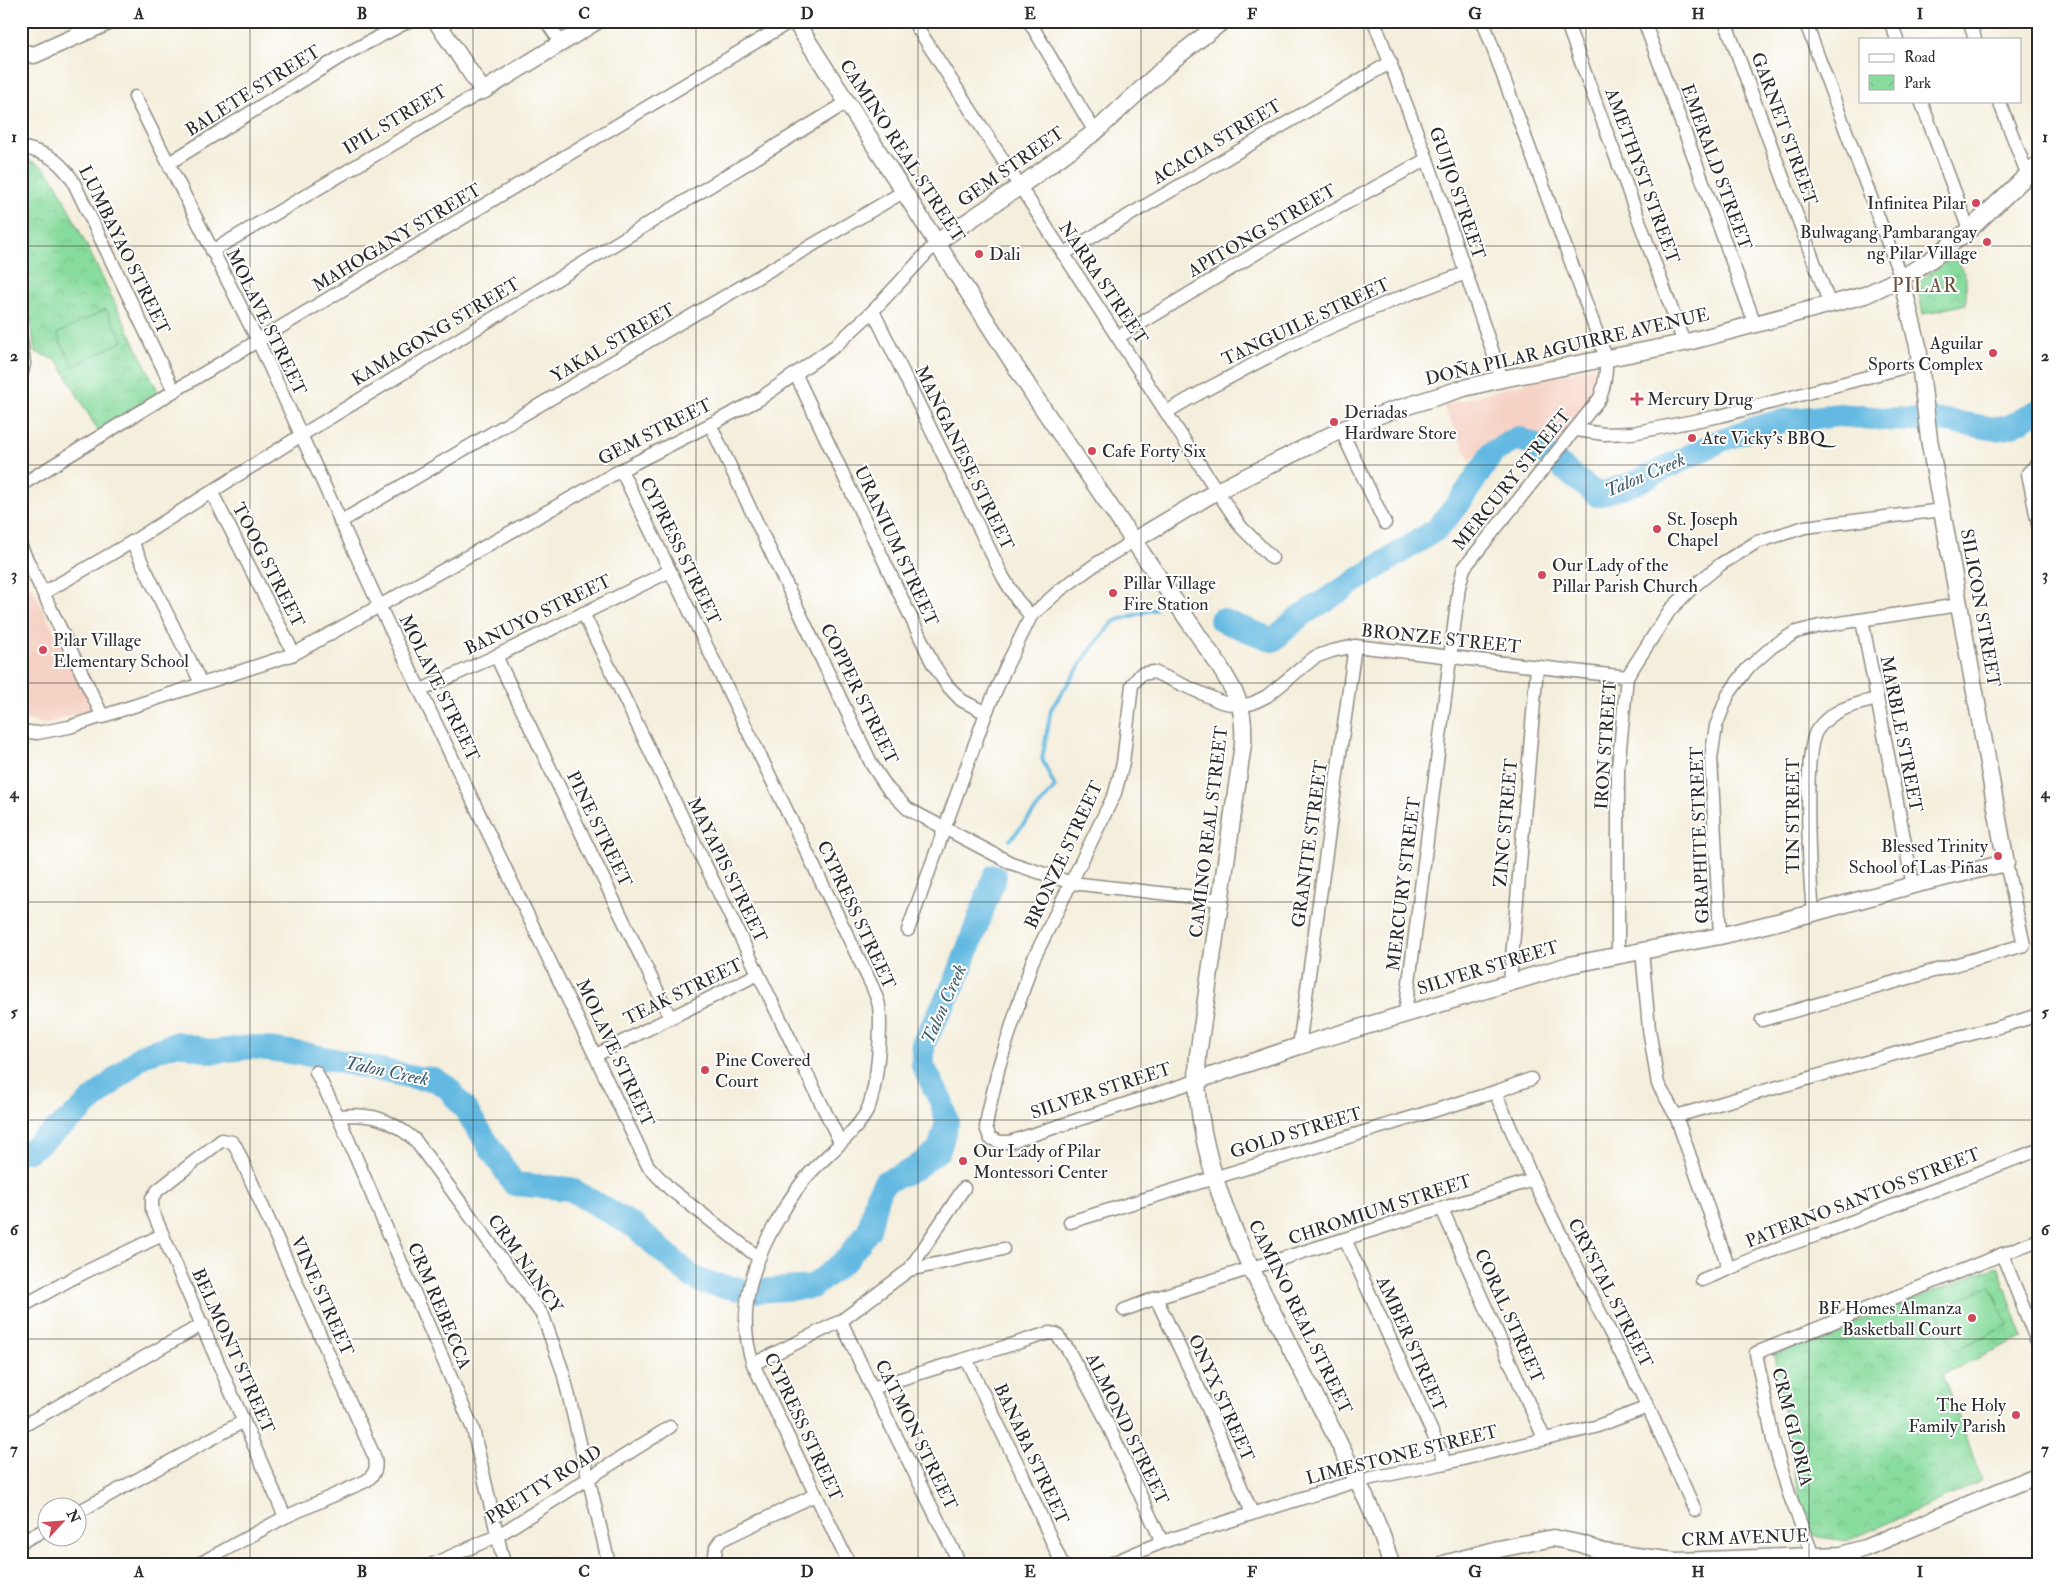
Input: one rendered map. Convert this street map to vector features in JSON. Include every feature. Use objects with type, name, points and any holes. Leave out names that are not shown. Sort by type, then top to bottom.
[{"type":"street","name":"BALETE STREET","points":[[169,163],[342,56],[409,21]]},
{"type":"street","points":[[436,21],[483,91]]},
{"type":"street","points":[[546,21],[561,43]]},
{"type":"street","name":"IPIL STREET","points":[[212,251],[483,91],[597,21]]},
{"type":"street","name":"MAHOGANY STREET","points":[[21,485],[174,391],[791,21]]},
{"type":"street","name":"CAMINO REAL STREET","points":[[795,21],[1035,397],[1218,664],[1242,706],[1244,724],[1243,744],[1198,1055],[1196,1081],[1199,1110],[1208,1159],[1251,1270],[1357,1480],[1380,1530],[1391,1564]]},
{"type":"street","name":"NARRA STREET","points":[[913,21],[1062,254],[1241,527],[1272,558]]},
{"type":"street","points":[[1029,21],[1095,132]]},
{"type":"street","name":"GEM STREET","points":[[21,731],[37,733],[53,731],[103,717],[201,683],[294,654],[622,470],[711,426],[758,400],[836,346],[873,311],[937,242],[1019,187],[1095,132],[1174,59],[1223,21]]},
{"type":"street","name":"GUIJO STREET","points":[[1374,21],[1427,159],[1502,378]]},
{"type":"street","name":"MERCURY STREET","points":[[1405,1014],[1459,587],[1464,568],[1576,430],[1600,398],[1606,383],[1606,358],[1483,21]]},
{"type":"street","name":"AMETHYST STREET","points":[[1566,21],[1684,343]]},
{"type":"street","name":"EMERALD STREET","points":[[1644,21],[1754,324]]},
{"type":"street","name":"GARNET STREET","points":[[1726,21],[1830,305]]},
{"type":"street","name":"SILICON STREET","points":[[1762,1020],[2024,945],[2006,863],[1942,510],[1928,431],[1912,316],[1901,278],[1805,21]]},
{"type":"street","points":[[1890,21],[1897,38]]},
{"type":"street","points":[[1969,21],[1975,38]]},
{"type":"street","points":[[21,52],[34,56],[107,22]]},
{"type":"street","name":"ACACIA STREET","points":[[1062,254],[1391,62]]},
{"type":"street","name":"MOLAVE STREET","points":[[135,97],[258,341],[379,605],[648,1166],[677,1196],[758,1257]]},
{"type":"street","points":[[1921,102],[1969,230]]},
{"type":"street","points":[[1999,102],[2032,169]]},
{"type":"street","name":"KAMAGONG STREET","points":[[44,592],[132,542],[300,436],[846,103]]},
{"type":"street","name":"LUMBAYAO STREET","points":[[21,147],[51,156],[62,165],[72,178],[174,391]]},
{"type":"street","name":"APITONG STREET","points":[[1118,337],[1268,246],[1427,159]]},
{"type":"street","name":"DOÑA PILAR AGUIRRE AVENUE","points":[[908,930],[986,713],[1031,616],[1060,590],[1096,564],[1217,491],[1341,430],[1416,402],[1502,378],[1684,343],[1865,295],[1901,278],[1929,261],[1969,230],[2032,169]]},
{"type":"street","name":"YAKAL STREET","points":[[340,522],[903,192]]},
{"type":"street","name":"TANGUILE STREET","points":[[1167,412],[1275,352],[1308,336],[1404,294],[1466,272]]},
{"type":"street","name":"MANGANESE STREET","points":[[873,311],[1002,577],[1016,600],[1031,616]]},
{"type":"street","points":[[21,340],[24,364],[21,376]]},
{"type":"street","points":[[1576,430],[1604,434],[1632,433],[1720,416],[1920,363]]},
{"type":"street","name":"URANIUM STREET","points":[[796,375],[932,662],[946,684],[961,700],[986,713]]},
{"type":"street","name":"COPPER STREET","points":[[711,426],[872,764],[888,789],[908,809],[1011,863],[1072,883],[1220,900]]},
{"type":"street","points":[[1341,430],[1385,523]]},
{"type":"street","points":[[2038,463],[2028,473],[2038,524]]},
{"type":"street","name":"CYPRESS STREET","points":[[622,470],[873,988],[879,1004],[880,1023],[871,1097],[866,1112],[796,1188],[758,1257],[748,1288],[746,1313],[747,1339],[753,1364],[849,1564]]},
{"type":"street","name":"TOOG STREET","points":[[212,493],[294,654]]},
{"type":"street","name":"IRON STREET","points":[[1618,955],[1618,769],[1627,677],[1670,610],[1721,564],[1757,542],[1805,528],[1942,510]]},
{"type":"street","points":[[132,542],[201,683]]},
{"type":"street","points":[[21,547],[103,717]]},
{"type":"street","name":"BANUYO STREET","points":[[421,690],[496,656],[670,571]]},
{"type":"street","name":"GRAPHITE STREET","points":[[1720,936],[1711,758],[1716,726],[1728,695],[1747,669],[1773,646],[1796,632],[1820,626],[1960,605]]},
{"type":"street","name":"MAYAPIS STREET","points":[[582,613],[840,1142]]},
{"type":"street","name":"MARBLE STREET","points":[[1862,620],[1913,885]]},
{"type":"street","name":"BRONZE STREET","points":[[990,1138],[986,1127],[988,1114],[999,1066],[1020,998],[1032,962],[1115,793],[1123,763],[1132,685],[1141,674],[1154,672],[1221,702],[1242,706],[1267,696],[1315,657],[1355,646],[1627,677]]},
{"type":"street","name":"GRANITE STREET","points":[[1299,1046],[1355,646]]},
{"type":"street","name":"PINE STREET","points":[[496,656],[670,1016]]},
{"type":"street","name":"ZINC STREET","points":[[1510,982],[1537,667]]},
{"type":"street","name":"TIN STREET","points":[[1813,913],[1808,773],[1811,749],[1816,732],[1828,718],[1841,708],[1876,699]]},
{"type":"street","name":"SILVER STREET","points":[[990,1138],[1000,1142],[1010,1142],[1299,1046],[1569,965],[1720,936],[1813,913],[1913,885],[2006,863]]},
{"type":"street","points":[[1642,950],[1655,1072],[1663,1095],[1676,1116],[1729,1268]]},
{"type":"street","name":"TEAK STREET","points":[[596,1055],[670,1016],[758,974]]},
{"type":"street","points":[[1676,1116],[2038,1015]]},
{"type":"street","name":"CRM REBECCA","points":[[316,1072],[338,1116],[473,1428],[504,1564]]},
{"type":"street","name":"GOLD STREET","points":[[1070,1222],[1495,1092],[1531,1079]]},
{"type":"street","name":"CRYSTAL STREET","points":[[1495,1092],[1533,1180],[1648,1407],[1695,1510]]},
{"type":"street","name":"CRM NANCY","points":[[338,1116],[361,1114],[380,1119],[400,1127],[415,1140],[543,1316],[563,1372],[609,1564]]},
{"type":"street","name":"BELMONT STREET","points":[[227,1140],[217,1142],[158,1190],[152,1198],[152,1210],[285,1517]]},
{"type":"street","name":"VINE STREET","points":[[227,1140],[236,1147],[375,1458],[376,1471],[366,1481],[285,1517]]},
{"type":"street","name":"PATERNO SANTOS STREET","points":[[1702,1280],[2038,1150]]},
{"type":"street","name":"CHROMIUM STREET","points":[[1124,1310],[1156,1298],[1251,1270],[1533,1180]]},
{"type":"street","points":[[753,1364],[841,1321],[909,1270],[964,1188]]},
{"type":"street","name":"CORAL STREET","points":[[1442,1208],[1544,1438]]},
{"type":"street","points":[[21,1307],[73,1278],[162,1235]]},
{"type":"street","name":"AMBER STREET","points":[[1345,1239],[1446,1463]]},
{"type":"street","points":[[2038,1240],[2002,1254],[2038,1344]]},
{"type":"street","points":[[909,1270],[1002,1249]]},
{"type":"street","name":"CRM GLORIA","points":[[1815,1560],[1789,1494],[1773,1440],[1756,1353],[2002,1254]]},
{"type":"street","name":"ONYX STREET","points":[[1156,1298],[1207,1406],[1252,1513]]},
{"type":"street","name":"CATMON STREET","points":[[841,1321],[872,1388],[960,1564]]},
{"type":"street","points":[[21,1427],[203,1324]]},
{"type":"street","name":"ALMOND STREET","points":[[966,1359],[1049,1333],[1056,1334],[1067,1348],[1103,1414],[1162,1542]]},
{"type":"street","points":[[872,1388],[966,1359]]},
{"type":"street","name":"BANABA STREET","points":[[966,1359],[1020,1469],[1062,1564]]},
{"type":"street","name":"LIMESTONE STREET","points":[[1110,1564],[1162,1542],[1357,1480],[1446,1463],[1595,1427],[1648,1407]]},
{"type":"street","points":[[88,1507],[244,1421]]},
{"type":"street","name":"PRETTY ROAD","points":[[432,1564],[497,1536],[670,1427]]},
{"type":"street","name":"CRM AVENUE","points":[[1444,1564],[1488,1558],[1553,1538],[1582,1544],[1606,1558],[1714,1562],[1815,1560],[1865,1548],[2038,1475]]},
{"type":"street","points":[[714,1564],[716,1548],[721,1540],[815,1495]]},
{"type":"street","points":[[199,1564],[285,1517]]},
{"type":"street","points":[[21,1542],[38,1533]]},
{"type":"shaded area","points":[[1594,366],[1602,373],[1594,400],[1557,446],[1518,432],[1491,441],[1470,460],[1443,406],[1512,386]]},
{"type":"shaded area","name":"Pilar Village Elementary School","points":[[31,586],[94,709],[44,724],[21,718],[21,591]]},
{"type":"green space","points":[[28,160],[44,168],[56,183],[160,395],[99,433],[58,361],[35,352],[21,259],[21,161]]},
{"type":"green space","points":[[1954,256],[1966,277],[1966,304],[1923,314],[1916,283]]},
{"type":"green space","points":[[106,309],[123,341],[73,366],[57,334]]},
{"type":"green space","points":[[1998,1266],[2023,1338],[1943,1374],[1982,1481],[1847,1541],[1805,1535],[1774,1354]]},
{"type":"green space","name":"BF Homes Almanza Basketball Court","points":[[1990,1285],[2008,1325],[1954,1350],[1936,1310]]},
{"type":"waterway","name":"Talon Creek","points":[[1221,620],[1273,640],[1299,617],[1437,529],[1461,500],[1493,452],[1518,438],[1534,445],[1597,495],[1635,483],[1722,440],[1755,428],[1783,421],[1840,415],[1884,419],[1946,421],[1997,429],[2009,427],[2038,411]]},
{"type":"waterway","name":"Talon Creek","points":[[1010,840],[1055,787],[1042,759],[1051,709],[1087,655],[1114,621],[1155,609]]},
{"type":"waterway","name":"Talon Creek","points":[[757,1291],[812,1287],[846,1260],[869,1230],[877,1196],[885,1182],[914,1169],[939,1150],[947,1122],[941,1101],[923,1066],[923,1044],[957,978],[995,876]]},
{"type":"waterway","name":"Talon Creek","points":[[21,1151],[29,1151],[73,1117],[143,1055],[178,1043],[212,1052],[252,1047],[305,1054],[418,1078],[434,1079],[448,1088],[465,1109],[514,1184],[570,1189],[634,1226],[691,1276],[705,1283],[739,1289]]},
{"type":"place","name":"Infinitea Pilar","points":[[1976,203]]},
{"type":"place","name":"Bulwagang Pambarangay ng Pilar Village","points":[[1987,242]]},
{"type":"place","name":"Dali","points":[[979,254]]},
{"type":"place","name":"Aguilar Sports Complex","points":[[1993,353]]},
{"type":"place","name":"Mercury Drug","points":[[1637,399]]},
{"type":"place","name":"Deriadas Hardware Store","points":[[1334,422]]},
{"type":"place","name":"Ate Vicky's BBQ","points":[[1692,438]]},
{"type":"place","name":"Cafe Forty Six","points":[[1092,451]]},
{"type":"place","name":"St. Joseph Chapel","points":[[1657,529]]},
{"type":"place","name":"Our Lady of the Pillar Parish Church","points":[[1542,575]]},
{"type":"place","name":"Pillar Village Fire Station","points":[[1113,593]]},
{"type":"place","name":"Pilar Village Elementary School","points":[[43,650]]},
{"type":"place","name":"Blessed Trinity School of Las Piñas","points":[[1998,856]]},
{"type":"place","name":"Pine Covered Court","points":[[705,1070]]},
{"type":"place","name":"Our Lady of Pilar Montessori Center","points":[[963,1161]]},
{"type":"place","name":"BF Homes Almanza Basketball Court","points":[[1972,1318]]},
{"type":"place","name":"The Holy Family Parish","points":[[2016,1415]]},
{"type":"district","name":"PILAR","points":[[1925,285]]}]
